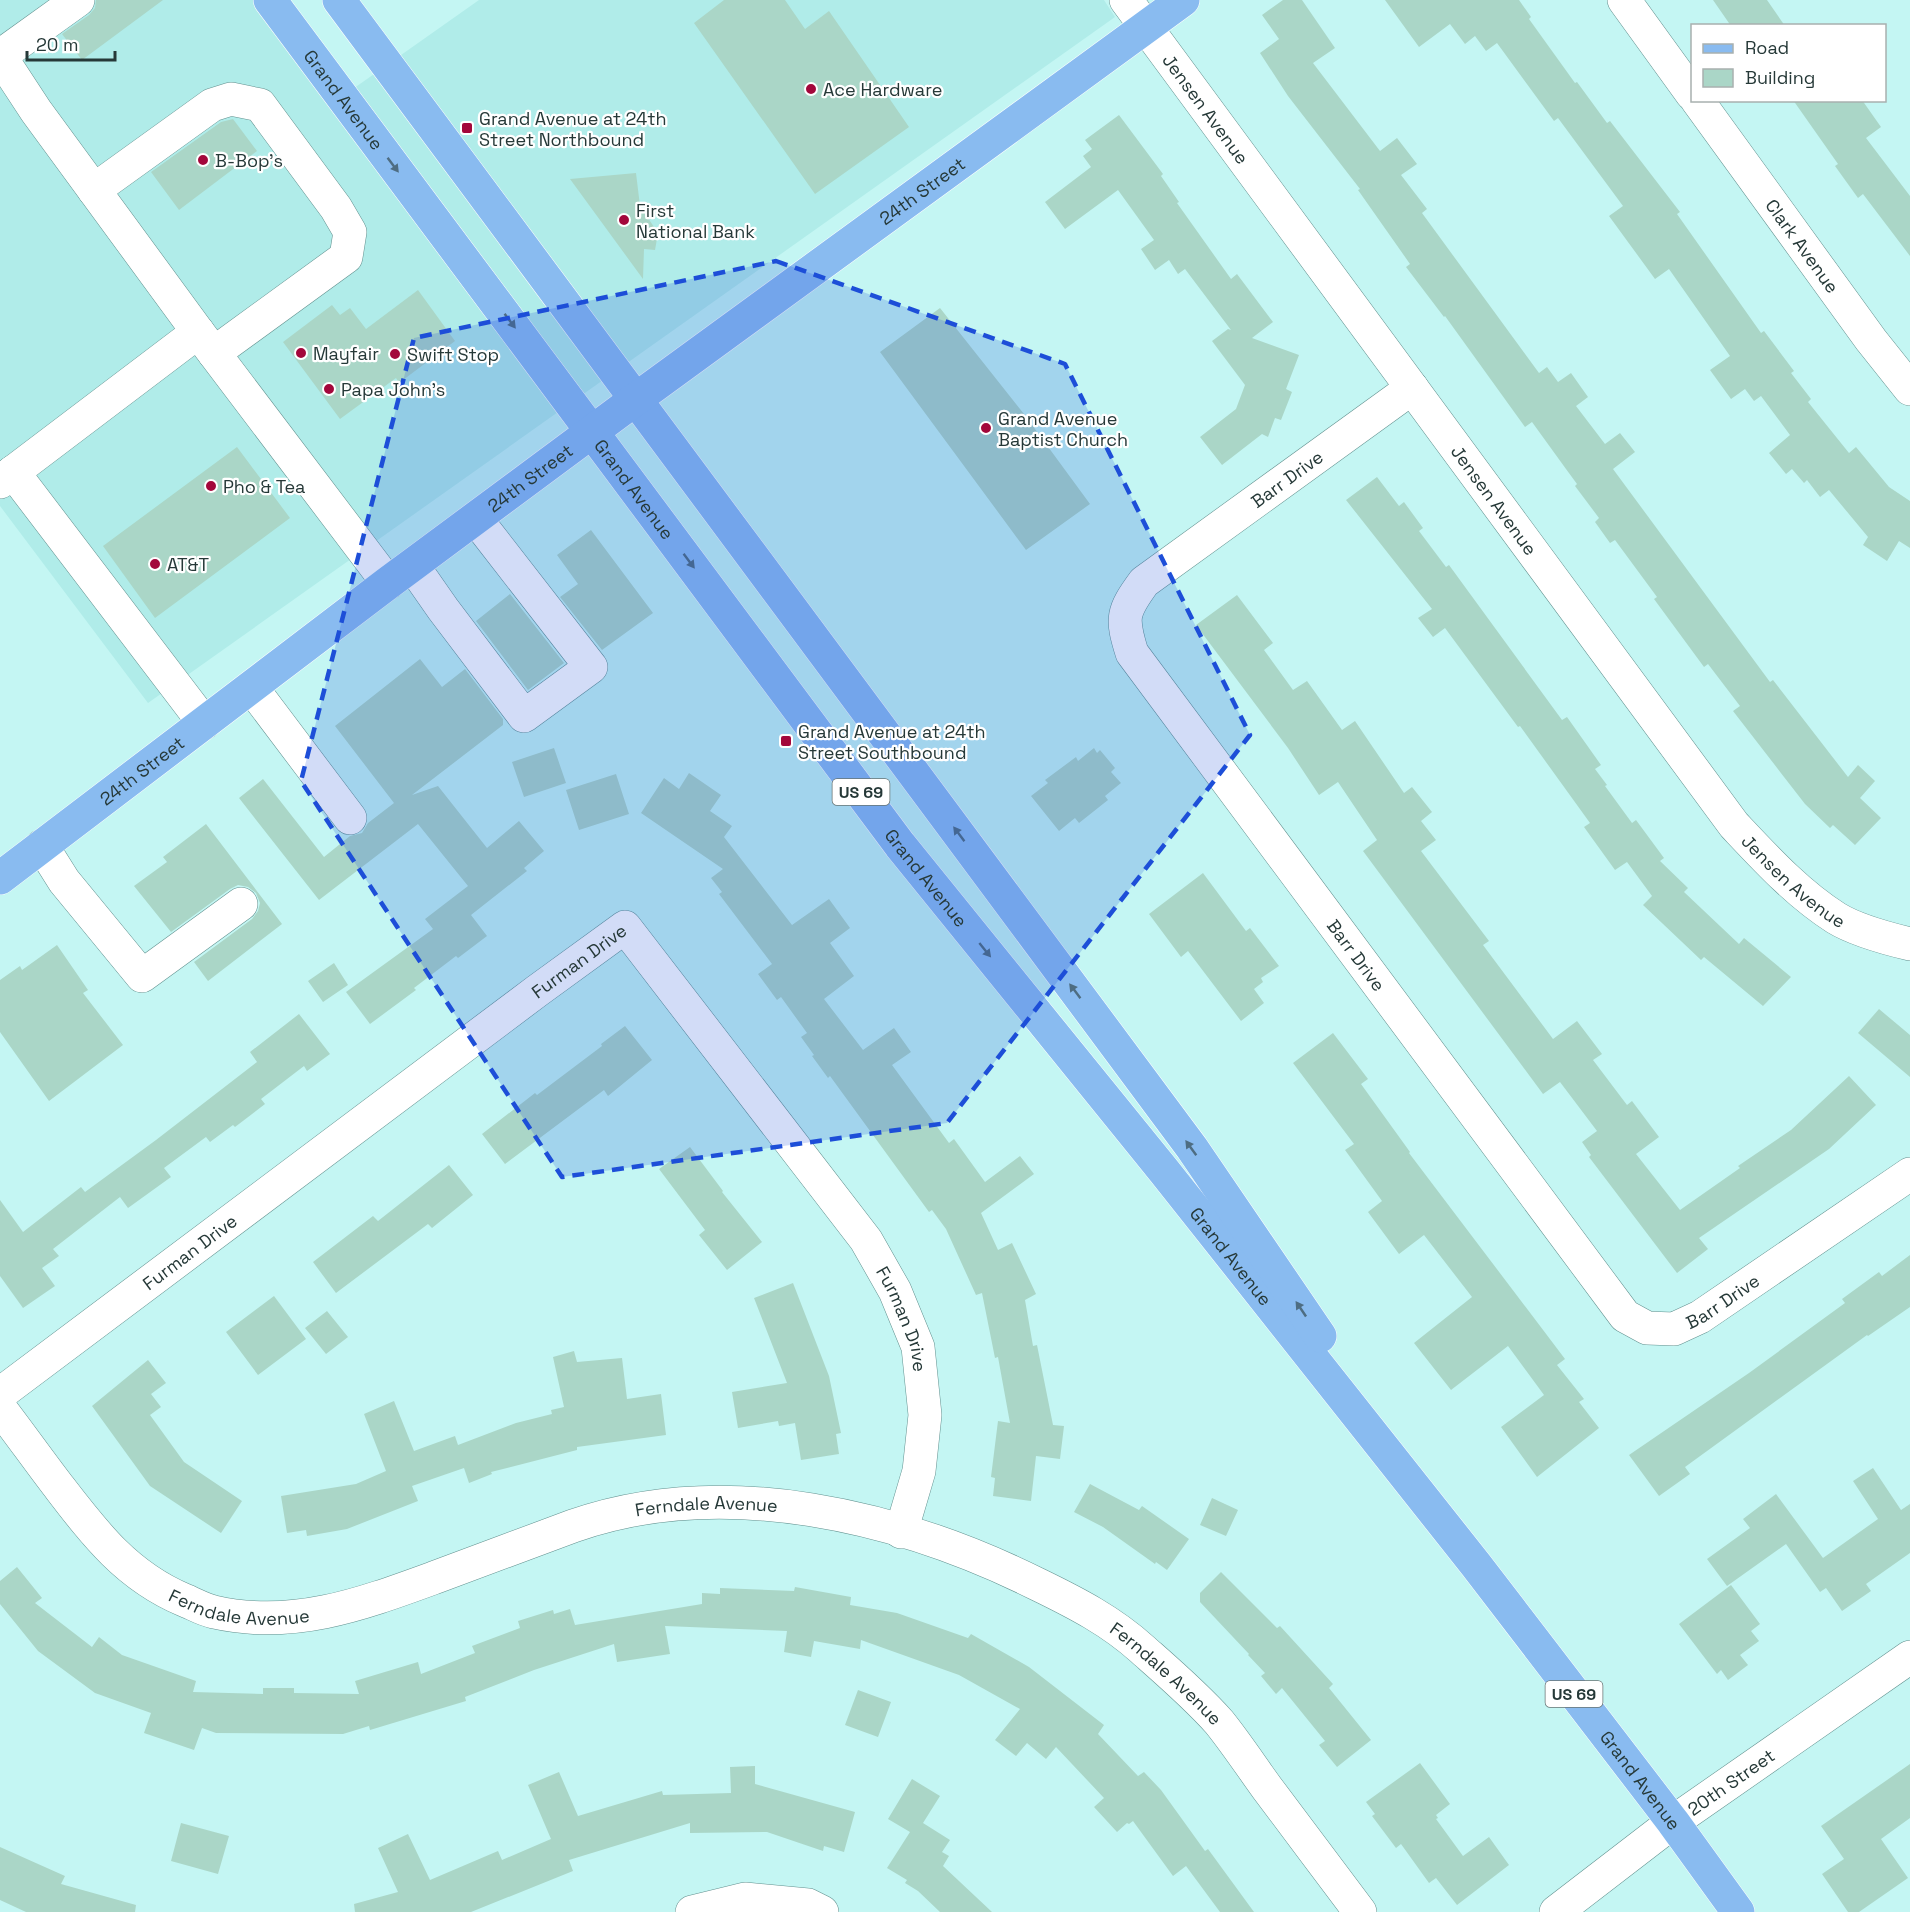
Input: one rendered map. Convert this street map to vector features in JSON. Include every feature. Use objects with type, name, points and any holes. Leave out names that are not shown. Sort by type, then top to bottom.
[{"type":"main road","name":"Grand Avenue","points":[[270,0],[900,845],[1156,1162],[1476,1565],[1738,1912]]},
{"type":"main road","name":"Grand Avenue","points":[[339,0],[1192,1148],[1476,1565]]},
{"type":"main road","name":"24th Street","points":[[0,878],[636,399],[1183,0]]},
{"type":"street","points":[[78,0],[0,56],[36,111],[206,343],[401,575],[442,609],[524,716],[591,667],[476,519]]},
{"type":"street","name":"Jensen Avenue","points":[[1126,0],[1734,825],[1792,885],[1838,919],[1891,940],[1910,944]]},
{"type":"street","points":[[1624,0],[1691,93]]},
{"type":"street","points":[[94,190],[212,105],[231,99],[260,105],[336,208],[350,232],[346,257],[206,343],[7,477],[204,723]]},
{"type":"street","name":"Clark Avenue","points":[[1698,102],[1871,340],[1910,389]]},
{"type":"street","name":"Barr Drive","points":[[1412,388],[1144,582],[1129,603],[1124,627],[1132,653],[1625,1316],[1647,1328],[1674,1329],[1700,1317],[1910,1174]]},
{"type":"street","points":[[252,688],[350,818]]},
{"type":"street","points":[[42,846],[64,881],[142,976],[241,904]]},
{"type":"street","name":"Furman Drive","points":[[0,1394],[625,927],[866,1240],[895,1291],[918,1347],[925,1415],[919,1471],[902,1532]]},
{"type":"street","name":"Ferndale Avenue","points":[[0,1408],[96,1536],[134,1572],[170,1594],[211,1611],[261,1619],[302,1617],[362,1604],[580,1524],[636,1510],[695,1503],[753,1502],[808,1509],[855,1518],[952,1547],[999,1565],[1093,1612],[1138,1645],[1219,1723],[1360,1912]]},
{"type":"street","name":"20th Street","points":[[1556,1912],[1672,1822],[1910,1656]]},
{"type":"street","points":[[692,1912],[745,1899],[808,1905],[822,1912]]},
{"type":"highlighted area","points":[[776,261],[1065,364],[1250,735],[947,1123],[562,1177],[301,781],[414,338]]},
{"type":"shaded area","points":[[0,0],[257,0],[333,103],[479,0],[1104,0],[1115,17],[148,703],[0,506]]},
{"type":"building","points":[[96,0],[163,0],[82,60],[62,34],[89,15],[95,8]]},
{"type":"building","name":"Ace Hardware","points":[[724,0],[785,0],[805,29],[829,11],[909,127],[815,194],[694,23]]},
{"type":"building","points":[[1283,0],[1302,0],[1335,48],[1313,63],[1380,151],[1397,138],[1417,164],[1401,175],[1427,209],[1422,213],[1539,373],[1547,367],[1558,382],[1571,373],[1588,397],[1576,406],[1605,444],[1620,433],[1635,452],[1613,469],[1770,682],[1773,680],[1848,777],[1858,765],[1875,781],[1860,798],[1881,818],[1855,845],[1833,825],[1830,828],[1805,804],[1733,711],[1740,706],[1708,664],[1704,667],[1654,599],[1657,597],[1615,540],[1610,543],[1595,522],[1599,518],[1575,486],[1577,484],[1532,422],[1525,427],[1445,316],[1406,267],[1410,264],[1358,190],[1360,189],[1288,96],[1260,53],[1279,39],[1262,15]]},
{"type":"building","points":[[1385,0],[1519,0],[1531,17],[1529,19],[1575,83],[1577,82],[1607,123],[1610,121],[1680,212],[1677,214],[1761,333],[1764,331],[1794,371],[1791,373],[1811,399],[1808,402],[1849,453],[1856,447],[1889,487],[1910,501],[1910,548],[1899,541],[1887,561],[1863,545],[1868,537],[1829,490],[1820,497],[1807,480],[1804,483],[1792,469],[1786,474],[1769,453],[1790,435],[1761,396],[1754,401],[1745,389],[1731,399],[1710,370],[1730,356],[1669,269],[1655,279],[1609,216],[1623,206],[1558,118],[1554,121],[1497,43],[1486,51],[1475,36],[1465,44],[1450,24],[1419,47]]},
{"type":"building","points":[[1713,0],[1767,0],[1784,24],[1730,24]]},
{"type":"building","points":[[1794,102],[1863,102],[1881,127],[1866,138],[1910,196],[1910,256],[1863,194],[1858,198],[1835,166],[1838,164]]},
{"type":"building","points":[[1119,115],[1163,174],[1161,176],[1179,202],[1177,203],[1231,279],[1237,274],[1273,322],[1252,338],[1299,355],[1286,389],[1292,392],[1281,420],[1275,418],[1268,437],[1262,434],[1222,465],[1200,437],[1236,409],[1245,385],[1212,341],[1228,329],[1231,330],[1185,269],[1178,274],[1169,260],[1155,270],[1141,249],[1154,240],[1118,190],[1065,229],[1045,202],[1091,167],[1083,156],[1092,149],[1085,140]]},
{"type":"building","name":"B-Bop's","points":[[233,119],[257,151],[179,210],[151,172],[221,122]]},
{"type":"building","name":"First National Bank","points":[[636,173],[640,206],[658,233],[655,250],[644,249],[643,279],[570,179]]},
{"type":"building","points":[[418,290],[455,341],[399,383],[396,378],[340,419],[283,342],[332,305],[340,315],[350,308],[366,329]]},
{"type":"building","name":"Grand Avenue Baptist Church","points":[[940,308],[1024,414],[1090,504],[1026,550],[880,352]]},
{"type":"building","points":[[237,447],[290,518],[155,618],[103,546]]},
{"type":"building","points":[[1377,477],[1399,506],[1404,502],[1423,528],[1419,531],[1446,567],[1449,565],[1562,720],[1567,717],[1601,765],[1595,769],[1607,785],[1605,786],[1632,823],[1636,820],[1664,858],[1660,861],[1688,888],[1684,892],[1739,944],[1744,938],[1791,977],[1763,1006],[1704,957],[1701,960],[1643,905],[1652,896],[1627,862],[1615,870],[1584,827],[1590,823],[1445,628],[1433,637],[1418,618],[1432,609],[1346,500]]},
{"type":"building","points":[[591,530],[653,613],[602,650],[560,597],[578,584],[557,555]]},
{"type":"building","points":[[510,594],[564,663],[528,690],[476,621]]},
{"type":"building","points":[[1237,595],[1273,643],[1264,650],[1293,690],[1307,681],[1342,730],[1355,721],[1404,793],[1412,787],[1432,812],[1421,821],[1436,840],[1421,851],[1489,941],[1483,945],[1553,1039],[1577,1021],[1602,1054],[1593,1060],[1627,1105],[1632,1101],[1659,1137],[1636,1154],[1680,1210],[1791,1130],[1849,1076],[1876,1105],[1829,1149],[1699,1238],[1708,1249],[1677,1273],[1589,1157],[1591,1155],[1582,1142],[1597,1131],[1560,1082],[1543,1094],[1363,851],[1377,840],[1338,782],[1319,795],[1288,748],[1196,625]]},
{"type":"building","points":[[420,659],[442,687],[465,669],[503,719],[503,725],[412,795],[438,786],[487,848],[519,821],[544,851],[524,868],[527,871],[471,915],[487,936],[458,958],[456,956],[414,988],[416,990],[370,1024],[346,992],[433,929],[425,919],[468,886],[418,824],[319,900],[239,798],[263,779],[324,857],[350,836],[362,833],[368,823],[394,803],[335,726]]},
{"type":"building","points":[[554,748],[566,783],[524,797],[512,762]]},
{"type":"building","points":[[1094,748],[1097,753],[1100,750],[1115,768],[1111,772],[1121,783],[1105,796],[1108,800],[1079,823],[1075,818],[1059,831],[1031,796],[1048,783],[1045,780],[1076,757],[1078,761]]},
{"type":"building","points":[[689,773],[721,795],[710,811],[732,826],[724,837],[792,925],[829,899],[850,928],[830,943],[854,976],[824,999],[863,1050],[894,1028],[911,1052],[892,1065],[949,1143],[954,1139],[985,1182],[1020,1156],[1034,1174],[981,1213],[998,1250],[1012,1243],[1036,1294],[1025,1300],[1033,1346],[1037,1345],[1053,1425],[1064,1426],[1060,1459],[1036,1456],[1031,1501],[993,1496],[995,1478],[991,1477],[998,1421],[1010,1423],[998,1357],[995,1358],[982,1293],[976,1295],[946,1229],[932,1210],[929,1212],[830,1076],[828,1078],[801,1037],[807,1033],[781,997],[777,1000],[758,974],[772,964],[719,894],[722,892],[711,878],[723,869],[641,813],[664,778],[679,789]]},
{"type":"building","points":[[616,774],[629,814],[579,830],[566,790]]},
{"type":"building","points":[[206,824],[282,924],[208,981],[194,962],[252,919],[260,903],[256,893],[248,887],[238,885],[171,932],[134,886],[167,862],[163,857]]},
{"type":"building","points":[[1203,873],[1246,931],[1250,928],[1279,966],[1261,978],[1263,982],[1254,989],[1264,1003],[1241,1021],[1188,951],[1181,957],[1149,914]]},
{"type":"building","points":[[57,945],[88,990],[83,993],[123,1045],[49,1101],[0,1032],[0,980],[20,966],[22,970]]},
{"type":"building","points":[[334,963],[348,985],[323,1002],[308,981]]},
{"type":"building","points":[[1879,1009],[1910,1035],[1910,1077],[1858,1033]]},
{"type":"building","points":[[299,1014],[330,1054],[307,1071],[304,1066],[261,1099],[265,1104],[235,1127],[233,1125],[210,1142],[206,1137],[164,1168],[171,1177],[128,1208],[120,1197],[53,1249],[59,1256],[42,1268],[55,1286],[23,1308],[0,1276],[0,1200],[23,1232],[81,1187],[85,1192],[257,1062],[250,1052]]},
{"type":"building","points":[[625,1026],[652,1060],[608,1096],[604,1090],[505,1164],[482,1134],[602,1046],[601,1044]]},
{"type":"building","points":[[1333,1033],[1368,1079],[1361,1084],[1409,1153],[1565,1359],[1557,1365],[1584,1399],[1579,1402],[1599,1428],[1537,1477],[1501,1427],[1544,1395],[1508,1346],[1451,1390],[1414,1343],[1472,1297],[1424,1235],[1399,1254],[1368,1212],[1382,1201],[1345,1150],[1354,1144],[1293,1063]]},
{"type":"building","points":[[690,1147],[762,1242],[727,1270],[699,1235],[705,1230],[659,1169]]},
{"type":"building","points":[[449,1165],[473,1195],[432,1228],[428,1224],[336,1293],[313,1262],[373,1216],[378,1221]]},
{"type":"building","points":[[1910,1255],[1910,1307],[1867,1335],[1685,1467],[1690,1474],[1659,1496],[1629,1455],[1749,1373],[1845,1303],[1842,1299],[1879,1272],[1882,1276]]},
{"type":"building","points":[[793,1283],[829,1376],[841,1433],[836,1434],[839,1454],[801,1460],[795,1423],[779,1426],[778,1421],[738,1428],[732,1392],[787,1383],[754,1298]]},
{"type":"building","points":[[274,1296],[306,1339],[258,1375],[226,1332]]},
{"type":"building","points":[[327,1311],[348,1337],[326,1354],[305,1328]]},
{"type":"building","points":[[574,1351],[577,1362],[622,1358],[627,1399],[661,1394],[666,1435],[577,1447],[577,1450],[491,1472],[492,1474],[469,1483],[464,1468],[412,1486],[418,1501],[347,1529],[307,1536],[306,1530],[287,1533],[281,1496],[356,1484],[386,1471],[364,1414],[394,1401],[414,1451],[455,1436],[458,1445],[516,1423],[552,1414],[551,1410],[564,1407],[553,1357]]},
{"type":"building","points":[[148,1360],[166,1383],[151,1394],[161,1407],[150,1415],[184,1462],[242,1501],[221,1533],[150,1486],[92,1406]]},
{"type":"building","points":[[1873,1468],[1901,1510],[1910,1504],[1910,1553],[1866,1584],[1871,1591],[1842,1611],[1826,1588],[1820,1592],[1786,1544],[1727,1586],[1707,1559],[1750,1528],[1743,1519],[1776,1494],[1823,1558],[1878,1519],[1853,1481]]},
{"type":"building","points":[[1090,1484],[1139,1510],[1142,1506],[1189,1539],[1167,1570],[1103,1527],[1074,1512]]},
{"type":"building","points":[[1212,1498],[1238,1510],[1226,1536],[1200,1525]]},
{"type":"building","points":[[17,1567],[42,1598],[35,1603],[92,1647],[99,1637],[122,1655],[196,1681],[193,1692],[263,1694],[263,1688],[294,1688],[294,1693],[359,1694],[355,1681],[418,1662],[421,1674],[475,1653],[472,1646],[520,1628],[518,1621],[553,1610],[554,1614],[570,1609],[575,1625],[702,1604],[702,1593],[720,1594],[720,1588],[794,1591],[795,1587],[851,1597],[850,1605],[897,1613],[968,1638],[971,1634],[1029,1667],[1104,1725],[1098,1734],[1138,1776],[1144,1772],[1161,1790],[1205,1851],[1208,1849],[1254,1912],[1220,1912],[1186,1866],[1173,1876],[1133,1821],[1117,1832],[1094,1807],[1104,1798],[1056,1747],[1046,1759],[1027,1743],[1016,1756],[995,1740],[1020,1709],[959,1675],[861,1640],[860,1649],[814,1641],[811,1657],[784,1652],[787,1631],[665,1626],[670,1654],[617,1662],[614,1644],[534,1670],[465,1697],[466,1701],[370,1730],[369,1726],[343,1734],[216,1733],[202,1728],[194,1750],[144,1733],[151,1713],[95,1693],[38,1651],[0,1604],[0,1581]]},
{"type":"building","points":[[1221,1572],[1277,1628],[1280,1626],[1333,1684],[1329,1688],[1371,1740],[1337,1767],[1319,1745],[1325,1741],[1282,1688],[1276,1694],[1261,1676],[1265,1673],[1200,1602],[1200,1593]]},
{"type":"building","points":[[1731,1585],[1760,1624],[1751,1631],[1759,1641],[1740,1655],[1748,1665],[1728,1680],[1721,1670],[1717,1674],[1679,1624]]},
{"type":"building","points":[[858,1690],[891,1702],[878,1737],[845,1725]]},
{"type":"building","points":[[1420,1763],[1450,1804],[1436,1815],[1438,1818],[1436,1819],[1463,1856],[1489,1837],[1509,1865],[1457,1905],[1436,1878],[1429,1883],[1401,1844],[1396,1848],[1372,1816],[1375,1814],[1366,1802]]},
{"type":"building","points":[[1910,1764],[1910,1818],[1881,1839],[1908,1878],[1859,1912],[1848,1912],[1822,1874],[1844,1859],[1821,1826]]},
{"type":"building","points":[[755,1766],[755,1784],[855,1812],[844,1852],[824,1846],[823,1851],[767,1832],[690,1833],[690,1823],[569,1860],[573,1871],[471,1912],[355,1912],[354,1904],[398,1892],[378,1848],[408,1834],[430,1880],[498,1851],[502,1860],[551,1839],[528,1785],[559,1772],[578,1816],[662,1791],[663,1795],[731,1793],[730,1767]]},
{"type":"building","points":[[912,1779],[940,1796],[923,1823],[950,1840],[942,1852],[949,1856],[943,1866],[992,1912],[940,1912],[918,1891],[905,1883],[907,1880],[887,1868],[910,1832],[888,1819]]},
{"type":"building","points":[[181,1823],[229,1836],[218,1874],[171,1861]]},
{"type":"building","points":[[0,1847],[65,1876],[61,1884],[136,1905],[135,1912],[26,1912],[0,1900]]},
{"type":"place","name":"Ace Hardware","points":[[811,89]]},
{"type":"place","name":"Grand Avenue at 24th Street Northbound","points":[[467,128]]},
{"type":"place","name":"B-Bop's","points":[[203,160]]},
{"type":"place","name":"First National Bank","points":[[624,220]]},
{"type":"place","name":"Mayfair","points":[[301,353]]},
{"type":"place","name":"Swift Stop","points":[[395,354]]},
{"type":"place","name":"Papa John's","points":[[329,389]]},
{"type":"place","name":"Grand Avenue Baptist Church","points":[[986,428]]},
{"type":"place","name":"Pho & Tea","points":[[211,486]]},
{"type":"place","name":"AT&T","points":[[155,564]]},
{"type":"place","name":"Grand Avenue at 24th Street Southbound","points":[[786,741]]}]
